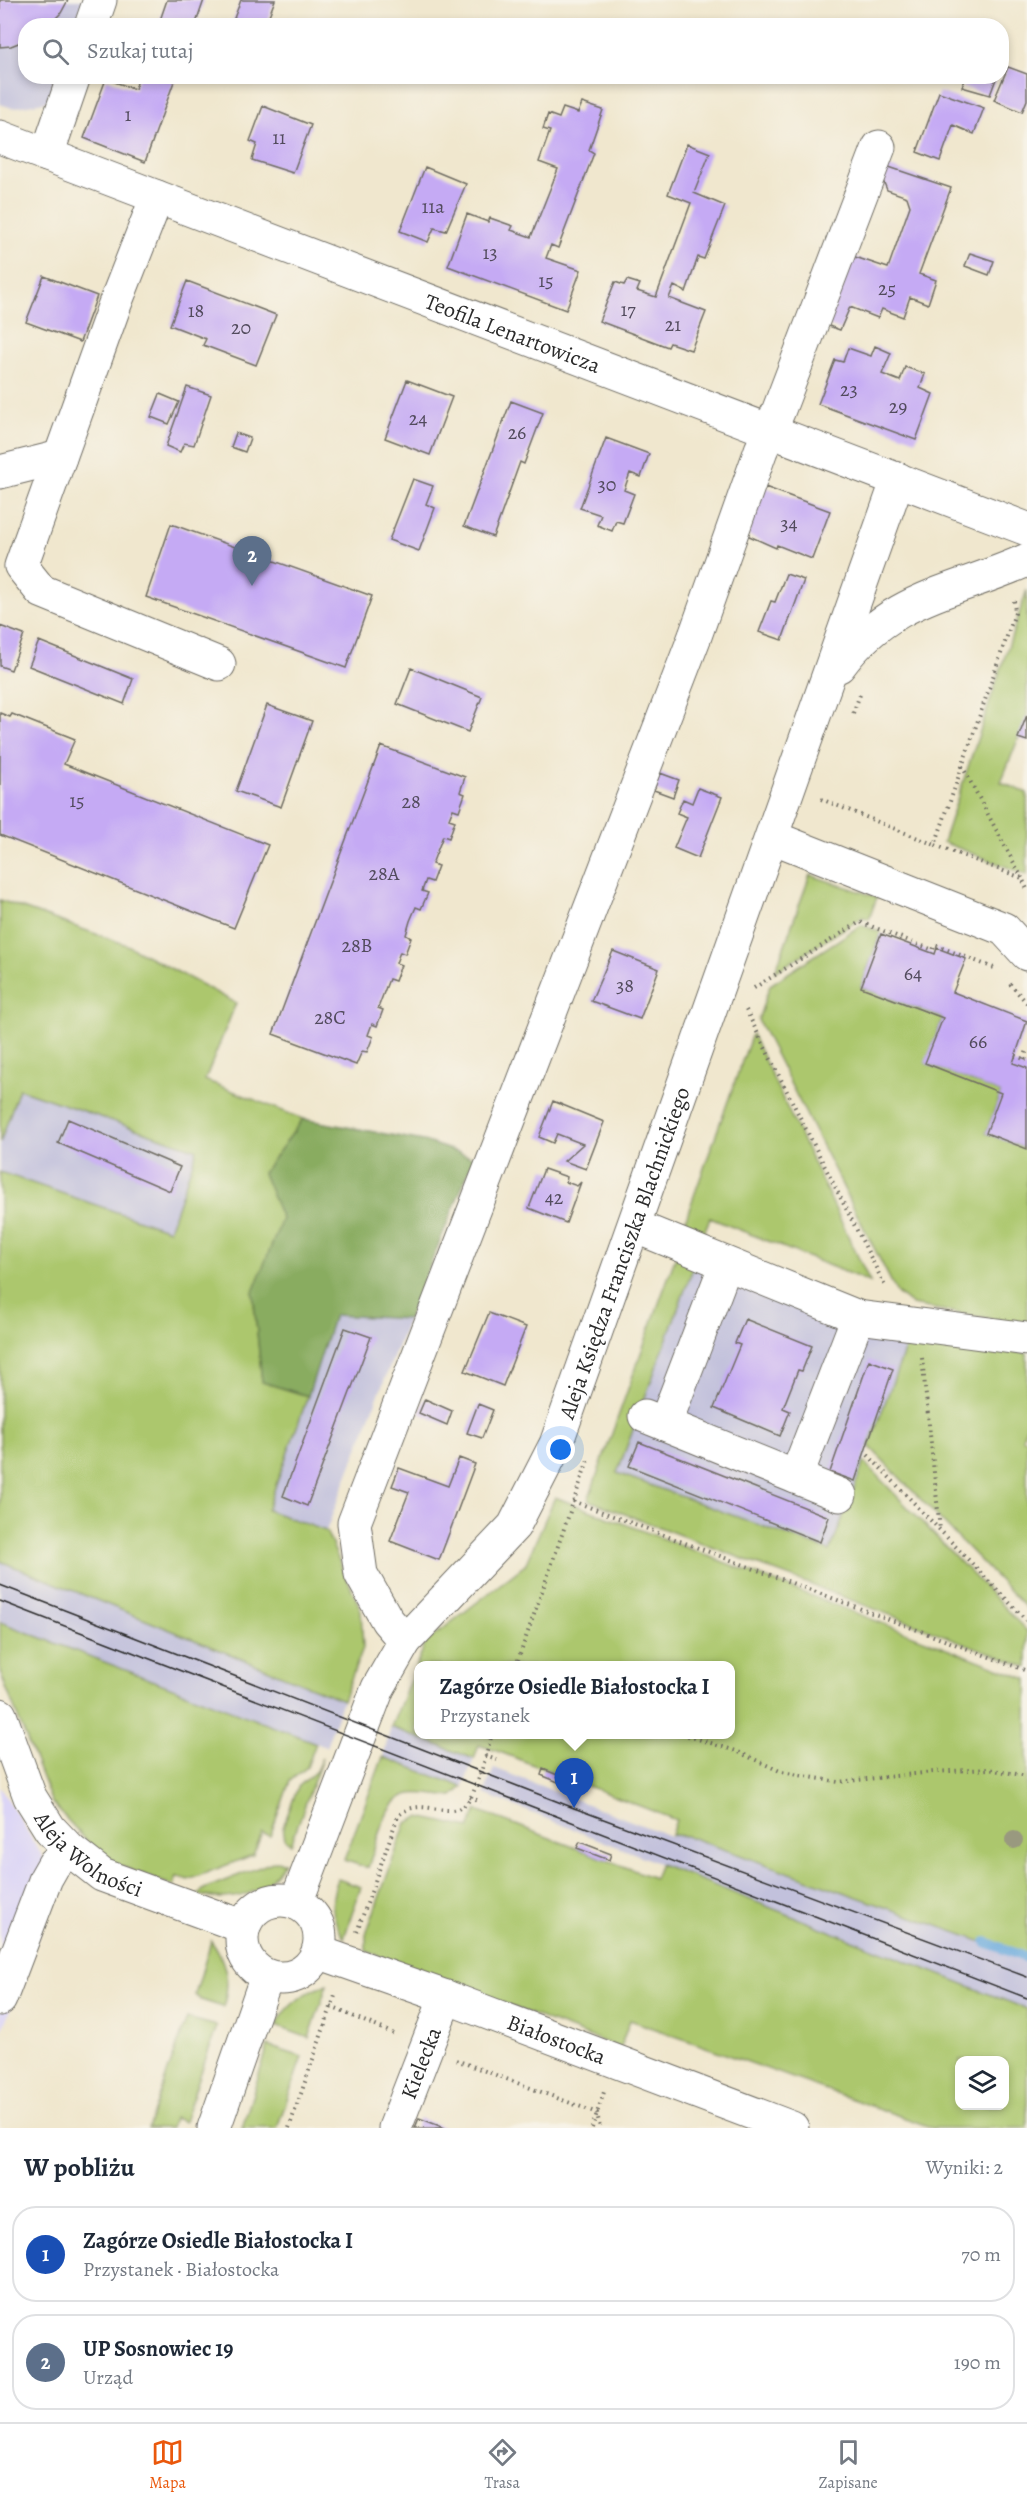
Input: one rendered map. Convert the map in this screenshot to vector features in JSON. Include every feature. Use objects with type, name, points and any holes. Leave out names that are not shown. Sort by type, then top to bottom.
[{"type":"street","points":[[94,18],[100,0]]},
{"type":"street","points":[[47,155],[71,84]]},
{"type":"street","name":"Teofila Lenartowicza","points":[[0,137],[1027,529]]},
{"type":"street","points":[[405,1641],[387,1620],[361,1574],[354,1523],[695,636],[769,430],[778,412],[879,147]]},
{"type":"street","points":[[157,197],[60,457],[10,564],[41,591],[219,664]]},
{"type":"street","points":[[0,472],[60,457]]},
{"type":"street","name":"Aleja Księdza Franciszka Blachnickiego","points":[[296,1903],[378,1688],[405,1641],[427,1615],[498,1545],[527,1505],[556,1444],[898,479]]},
{"type":"street","name":"Aleja Księdza Franciszka Blachnickiego","points":[[823,691],[853,647],[882,620],[914,603],[1027,560]]},
{"type":"street","points":[[772,837],[1004,929],[1027,954]]},
{"type":"street","points":[[634,1226],[858,1317],[1027,1339]]},
{"type":"street","points":[[726,1264],[655,1420],[840,1495]]},
{"type":"street","points":[[796,1477],[858,1317]]},
{"type":"street","name":"Aleja Wolności","points":[[0,1716],[30,1797],[50,1829],[70,1850],[102,1875],[243,1927]]},
{"type":"street","points":[[0,1999],[46,1878],[54,1864],[70,1850]]},
{"type":"street","points":[[284,1900],[296,1903],[309,1911],[317,1923],[320,1937],[318,1952],[312,1963],[291,1977],[267,1976],[256,1970],[243,1950],[243,1927],[250,1916],[265,1904],[284,1900]]},
{"type":"street","name":"Białostocka","points":[[318,1952],[446,1997],[792,2128]]},
{"type":"street","points":[[214,2128],[267,1976]]},
{"type":"street","name":"Kielecka","points":[[395,2128],[446,1997]]},
{"type":"path","points":[[935,845],[1015,613],[1013,597]]},
{"type":"path","points":[[962,766],[1027,889]]},
{"type":"path","points":[[821,799],[1022,878]]},
{"type":"path","points":[[754,988],[860,922],[933,951],[935,945],[999,970]]},
{"type":"path","points":[[1006,978],[1027,1003]]},
{"type":"path","points":[[746,1010],[906,1323],[940,1531]]},
{"type":"path","points":[[1015,1056],[1025,1059],[1027,1050]]},
{"type":"path","points":[[868,1455],[1027,1621]]},
{"type":"path","points":[[573,1501],[1027,1671]]},
{"type":"path","points":[[356,1935],[398,1816],[404,1810],[417,1806],[456,1810],[464,1805],[470,1797],[490,1739]]},
{"type":"path","points":[[698,1739],[736,1751],[782,1772],[838,1782],[988,1769],[1027,1776]]},
{"type":"path","points":[[485,1756],[497,1760]]},
{"type":"path","points":[[470,1797],[481,1802]]},
{"type":"path","points":[[289,2128],[337,1991]]},
{"type":"path","points":[[331,2007],[524,2087],[597,2113],[600,2128]]},
{"type":"shaded area","points":[[0,0],[85,0],[79,18],[18,18],[18,84],[55,84],[49,101],[12,108],[0,104]]},
{"type":"shaded area","points":[[19,1089],[197,1150],[169,1230],[0,1172],[0,1143]]},
{"type":"shaded area","points":[[696,1260],[909,1338],[831,1551],[617,1473]]},
{"type":"shaded area","points":[[334,1315],[408,1319],[326,1531],[267,1511]]},
{"type":"shaded area","points":[[0,1561],[343,1700],[326,1747],[0,1622]]},
{"type":"shaded area","points":[[391,1727],[414,1736],[414,1739],[422,1739],[474,1759],[463,1787],[383,1757]]},
{"type":"shaded area","points":[[494,1768],[670,1836],[687,1836],[1027,1958],[1027,2009],[484,1794]]},
{"type":"shaded area","points":[[0,1787],[59,1883],[0,2035]]},
{"type":"green space","points":[[1027,590],[1027,717],[1001,782],[1027,793],[1027,875],[943,842]]},
{"type":"green space","points":[[810,875],[877,897],[869,919],[863,917],[775,972]]},
{"type":"green space","points":[[0,900],[127,945],[236,1003],[205,1080],[303,1119],[263,1173],[283,1219],[253,1292],[262,1382],[308,1396],[267,1510],[326,1531],[361,1610],[363,1648],[343,1700],[0,1561],[0,1172],[169,1230],[197,1150],[19,1089],[0,1143]]},
{"type":"green space","points":[[861,925],[881,932],[861,987],[943,1018],[926,1063],[1001,1093],[986,1133],[1027,1149],[1027,1325],[912,1305],[897,1293],[758,1020],[770,985]]},
{"type":"green space","points":[[752,1034],[870,1282],[710,1218],[701,1240],[681,1232]]},
{"type":"green space","points":[[303,1119],[424,1141],[474,1158],[408,1319],[334,1315],[308,1396],[262,1382],[253,1292],[282,1219],[263,1173]]},
{"type":"green space","points":[[677,1253],[696,1260],[617,1473],[830,1551],[864,1462],[1027,1631],[1027,1667],[588,1500]]},
{"type":"green space","points":[[909,1338],[1027,1353],[1027,1425],[1022,1438],[1027,1440],[1027,1609],[869,1446]]},
{"type":"green space","points":[[555,1497],[1027,1679],[1027,1958],[687,1836],[671,1835],[676,1820],[500,1752],[479,1745],[474,1759],[422,1739],[735,1739],[735,1661],[418,1661],[426,1642],[525,1565]]},
{"type":"green space","points":[[0,1622],[316,1743],[307,1767],[290,1781],[270,1836],[262,1833],[253,1855],[188,1880],[177,1876],[174,1886],[115,1864],[98,1853],[52,1803],[0,1672]]},
{"type":"green space","points":[[414,1671],[414,1736],[391,1727]]},
{"type":"green space","points":[[383,1757],[463,1787],[453,1796],[411,1794],[402,1797],[394,1804],[382,1824],[368,1868],[344,1860]]},
{"type":"green space","points":[[322,1758],[291,1844],[285,1839],[283,1827],[298,1787],[316,1771]]},
{"type":"green space","points":[[477,1810],[654,1878],[660,1864],[1027,2009],[1027,2128],[933,2128],[630,2020],[620,2048],[366,1951],[366,1934],[406,1823],[419,1817],[469,1828]]},
{"type":"green space","points":[[275,1861],[284,1862],[267,1882],[247,1894],[224,1898],[198,1895],[204,1889]]},
{"type":"green space","points":[[338,1879],[361,1887],[344,1938],[336,1923],[333,1909],[333,1895]]},
{"type":"green space","points":[[211,1941],[226,1972],[227,1989],[223,2007],[201,2000],[195,1995]]},
{"type":"green space","points":[[327,1985],[309,2038],[276,2026],[297,2000]]},
{"type":"green space","points":[[187,2018],[217,2026],[184,2122],[174,2118],[171,2128],[148,2128]]},
{"type":"green space","points":[[268,2046],[302,2057],[277,2128],[242,2128]]},
{"type":"building","points":[[0,0],[68,0],[56,18],[18,18],[18,43],[0,47]]},
{"type":"building","points":[[167,0],[204,0],[198,18],[161,18]]},
{"type":"building","points":[[241,0],[275,0],[268,18],[234,18]]},
{"type":"building","points":[[1009,67],[1027,74],[1027,100],[1022,112],[994,100],[1001,84],[1009,84]]},
{"type":"building","points":[[104,84],[120,84],[135,89],[137,84],[173,84],[145,162],[84,138]]},
{"type":"building","points":[[963,84],[994,84],[990,95],[962,87]]},
{"type":"building","points":[[939,92],[984,108],[974,134],[953,125],[940,161],[917,152]]},
{"type":"building","points":[[582,103],[603,110],[589,150],[594,153],[558,248],[551,245],[546,258],[581,270],[566,310],[448,266],[467,214],[488,222],[490,218],[513,226],[511,230],[531,237],[558,169],[539,162],[550,131],[543,129],[548,114],[559,118],[563,108],[578,113]]},
{"type":"building","points":[[263,106],[311,125],[293,173],[252,160],[257,144],[250,141]]},
{"type":"building","points":[[687,144],[710,153],[694,193],[725,206],[704,259],[698,257],[686,292],[674,286],[669,298],[706,312],[691,350],[670,343],[668,347],[599,321],[615,282],[624,285],[627,280],[640,284],[637,291],[656,297],[691,203],[668,194]]},
{"type":"building","points":[[886,166],[951,188],[919,274],[936,280],[928,304],[910,297],[903,317],[882,309],[878,318],[850,307],[840,330],[826,325],[852,256],[888,268],[910,206],[907,197],[887,190],[882,178]]},
{"type":"building","points":[[425,167],[466,184],[446,231],[434,228],[428,242],[400,231]]},
{"type":"building","points":[[970,253],[994,261],[989,275],[965,266]]},
{"type":"building","points":[[44,276],[97,296],[80,342],[26,322]]},
{"type":"building","points":[[187,281],[276,315],[256,365],[203,345],[206,339],[170,325]]},
{"type":"building","points":[[875,346],[891,353],[882,374],[900,381],[905,367],[925,374],[920,388],[933,394],[916,440],[818,404],[835,360],[843,362],[848,348],[871,356]]},
{"type":"building","points":[[407,380],[452,397],[430,455],[385,438]]},
{"type":"building","points":[[187,387],[211,395],[194,445],[184,443],[180,452],[166,446]]},
{"type":"building","points":[[160,394],[179,402],[169,424],[151,417]]},
{"type":"building","points":[[511,401],[543,413],[524,464],[520,462],[493,537],[464,526]]},
{"type":"building","points":[[236,433],[250,438],[245,452],[231,447]]},
{"type":"building","points":[[606,438],[649,454],[641,477],[630,473],[624,490],[634,494],[623,523],[616,521],[612,531],[597,525],[601,515],[580,508]]},
{"type":"building","points":[[413,479],[433,486],[426,504],[435,508],[419,551],[389,540]]},
{"type":"building","points":[[765,487],[830,511],[812,559],[777,545],[776,548],[747,535]]},
{"type":"building","points":[[171,524],[372,596],[346,668],[146,597]]},
{"type":"building","points":[[786,574],[804,580],[782,640],[759,632],[771,601],[775,602]]},
{"type":"building","points":[[0,626],[24,635],[11,670],[0,666]]},
{"type":"building","points":[[39,641],[133,679],[124,704],[29,666]]},
{"type":"building","points":[[411,668],[482,697],[468,732],[397,704]]},
{"type":"building","points":[[267,705],[312,721],[281,807],[236,791]]},
{"type":"building","points":[[0,713],[10,717],[12,714],[75,739],[64,764],[268,845],[234,928],[0,835]]},
{"type":"building","points":[[1027,715],[1027,741],[1018,738]]},
{"type":"building","points":[[381,746],[465,777],[460,792],[465,794],[459,811],[453,809],[449,819],[455,821],[449,838],[443,836],[432,864],[438,866],[432,882],[426,880],[422,891],[428,893],[421,909],[416,907],[410,921],[406,935],[411,938],[405,954],[400,952],[396,963],[401,965],[395,981],[389,979],[378,1008],[383,1010],[377,1026],[372,1024],[368,1035],[373,1037],[367,1052],[362,1051],[356,1065],[273,1034]]},
{"type":"building","points":[[660,773],[679,780],[673,797],[654,790]]},
{"type":"building","points":[[698,788],[722,797],[698,858],[674,848],[687,817],[677,813],[683,799],[692,803]]},
{"type":"building","points":[[881,934],[935,954],[937,948],[966,959],[953,992],[1027,1021],[1013,1063],[1027,1068],[1027,1149],[986,1133],[1001,1093],[925,1063],[943,1018],[861,987]]},
{"type":"building","points":[[613,951],[659,969],[640,1019],[591,1001]]},
{"type":"building","points":[[553,1101],[604,1122],[586,1169],[564,1161],[583,1144],[557,1134],[553,1143],[539,1137]]},
{"type":"building","points":[[68,1119],[180,1167],[170,1191],[58,1143]]},
{"type":"building","points":[[544,1169],[567,1177],[566,1182],[577,1186],[581,1182],[566,1223],[529,1208]]},
{"type":"building","points":[[489,1313],[526,1327],[503,1386],[465,1371]]},
{"type":"building","points":[[745,1319],[812,1346],[802,1371],[798,1370],[783,1408],[790,1411],[780,1436],[714,1408],[740,1345],[735,1343]]},
{"type":"building","points":[[345,1328],[371,1337],[307,1506],[283,1496]]},
{"type":"building","points":[[869,1360],[893,1369],[855,1481],[830,1472]]},
{"type":"building","points":[[425,1399],[452,1411],[447,1425],[419,1413]]},
{"type":"building","points":[[478,1404],[493,1410],[482,1438],[467,1433]]},
{"type":"building","points":[[639,1442],[829,1517],[820,1542],[629,1466]]},
{"type":"building","points":[[459,1458],[475,1464],[439,1560],[390,1541],[409,1492],[392,1486],[399,1468],[448,1486]]},
{"type":"building","points":[[543,1769],[565,1778],[563,1784],[541,1775]]},
{"type":"building","points":[[580,1842],[611,1854],[609,1860],[577,1848]]},
{"type":"building","points":[[419,2118],[445,2128],[415,2128]]},
{"type":"waterway","points":[[986,1942],[1027,1958]]},
{"type":"tram line","points":[[0,1585],[574,1808],[1027,1977]]},
{"type":"tram line","points":[[0,1601],[1027,1998]]},
{"type":"place","name":"UP Sosnowiec 19","points":[[252,586]]},
{"type":"place","name":"Zagórze Osiedle Białostocka I","points":[[574,1808]]}]
